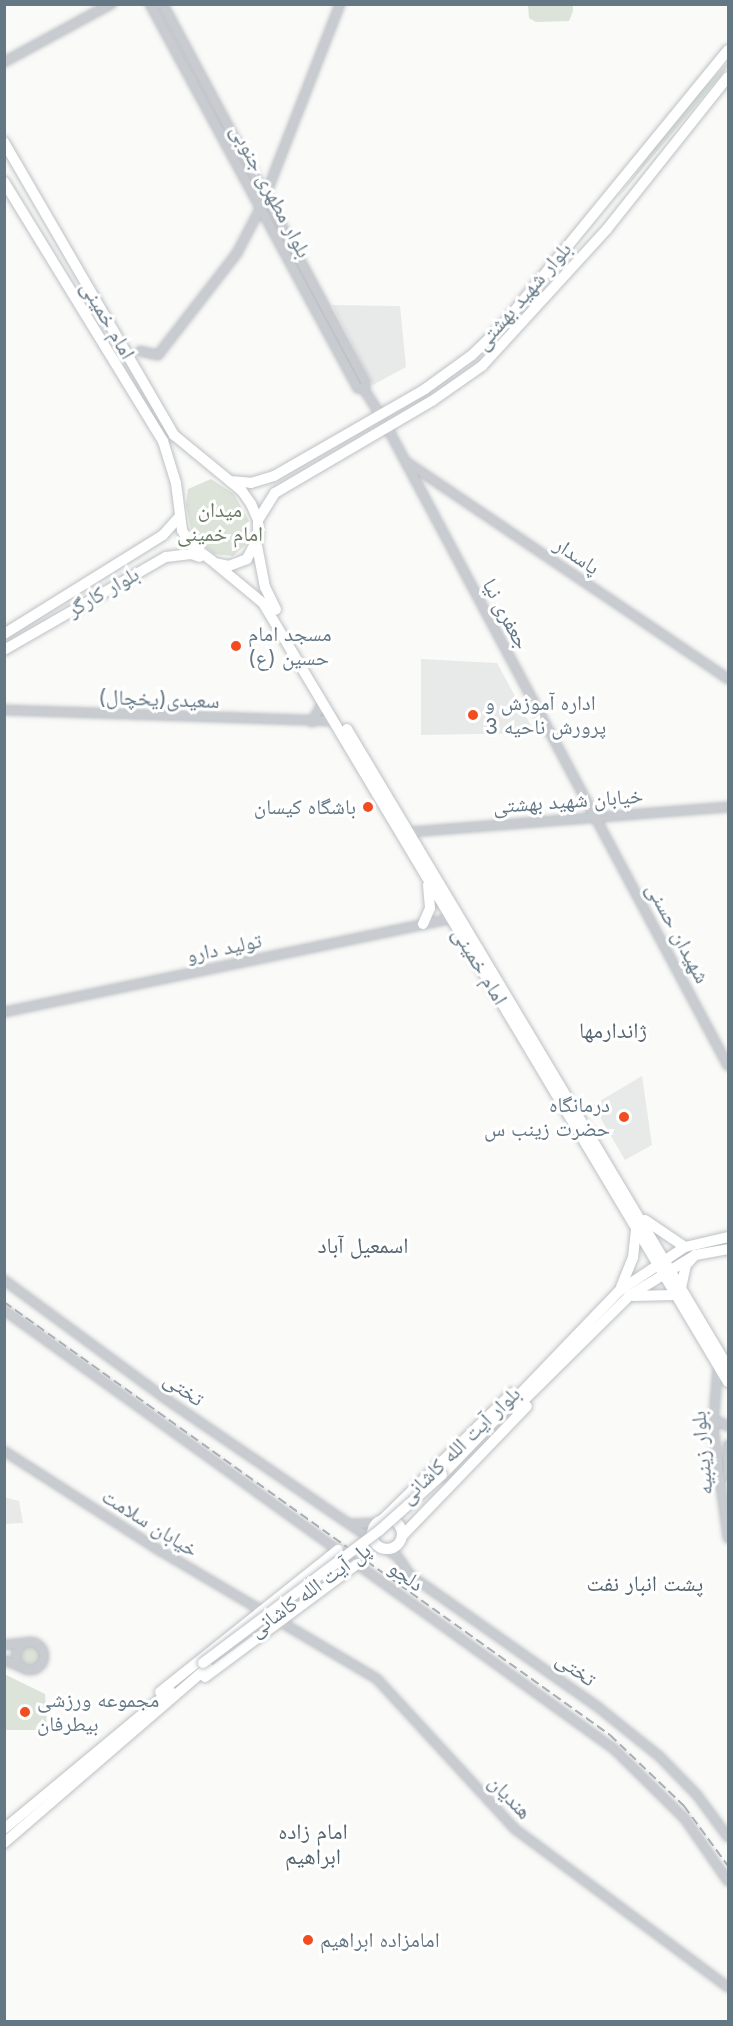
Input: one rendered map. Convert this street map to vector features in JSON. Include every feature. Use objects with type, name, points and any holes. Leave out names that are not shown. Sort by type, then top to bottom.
[{"type":"main road","name":"بلوار شهید بهشتی","points":[[263,482],[381,416],[452,371],[487,342],[729,50]]},
{"type":"main road","name":"بلوار شهید بهشتی","points":[[258,520],[273,495],[458,385],[497,351],[636,192],[729,77]]},
{"type":"main road","name":"امام خمینی","points":[[4,142],[174,435],[230,481]]},
{"type":"main road","name":"امام خمینی","points":[[4,182],[163,441],[176,483],[179,517]]},
{"type":"main road","points":[[609,194],[614,206],[636,192]]},
{"type":"main road","points":[[381,416],[387,427]]},
{"type":"main road","points":[[230,481],[263,482],[263,492],[273,495]]},
{"type":"main road","points":[[179,517],[185,537],[210,561],[242,563],[257,546],[258,520],[247,497],[230,481]]},
{"type":"main road","name":"بلوار کارگر","points":[[4,634],[129,558],[163,535],[179,517]]},
{"type":"main road","name":"امام خمینی","points":[[257,546],[265,587],[406,834],[426,876],[636,1227],[663,1266],[723,1366],[729,1382]]},
{"type":"main road","name":"بلوار کارگر","points":[[4,650],[137,572],[175,554],[210,561]]},
{"type":"main road","points":[[129,558],[145,560],[137,572]]},
{"type":"main road","name":"امام خمینی","points":[[210,561],[255,593],[406,834],[639,1215],[663,1266]]},
{"type":"main road","points":[[255,593],[265,587]]},
{"type":"main road","points":[[423,924],[430,908],[426,876]]},
{"type":"main road","points":[[639,1215],[685,1247]]},
{"type":"main road","points":[[636,1227],[633,1258],[624,1293],[678,1292],[686,1266],[695,1255]]},
{"type":"main road","points":[[663,1266],[685,1247],[729,1237]]},
{"type":"main road","points":[[663,1266],[695,1255],[729,1249]]},
{"type":"main road","name":"بلوار آیت الله کاشانی","points":[[444,1477],[624,1293],[663,1266]]},
{"type":"main road","name":"بلوار آیت الله کاشانی","points":[[380,1521],[513,1392],[542,1376]]},
{"type":"main road","name":"بلوار آیت الله کاشانی","points":[[402,1536],[536,1397],[542,1376]]},
{"type":"main road","name":"پل آیت الله کاشانی","points":[[150,1711],[444,1477]]},
{"type":"main road","points":[[400,1503],[402,1518],[416,1519]]},
{"type":"main road","points":[[380,1521],[396,1521],[402,1536],[395,1547],[386,1549],[374,1541],[372,1532],[380,1521]]},
{"type":"main road","points":[[4,1843],[150,1711],[162,1690],[338,1550]]},
{"type":"main road","points":[[4,1829],[150,1711],[172,1704],[280,1619],[357,1564]]},
{"type":"main road","points":[[258,1613],[266,1618],[266,1630]]},
{"type":"street","points":[[4,62],[111,4]]},
{"type":"street","name":"بلوار مطهری جنوبی","points":[[150,4],[358,387],[364,389],[381,416]]},
{"type":"street","name":"بلوار مطهری جنوبی","points":[[163,4],[366,383],[364,389]]},
{"type":"street","points":[[266,194],[340,4]]},
{"type":"street","points":[[140,351],[158,355],[237,253],[260,209]]},
{"type":"street","points":[[395,442],[400,424],[413,412]]},
{"type":"street","name":"جعفری نیا","points":[[387,427],[596,817]]},
{"type":"street","name":"پاسدار","points":[[406,462],[729,679]]},
{"type":"street","points":[[312,722],[323,702]]},
{"type":"street","name":"سعیدی(یخچال)","points":[[4,710],[335,722]]},
{"type":"street","name":"خیابان شهید بهشتی","points":[[406,834],[729,807]]},
{"type":"street","name":"شهیدان حسنی","points":[[596,817],[729,1066]]},
{"type":"street","name":"تولید دارو","points":[[4,1012],[451,919]]},
{"type":"street","name":"تختی","points":[[4,1280],[345,1523],[374,1541]]},
{"type":"street","name":"دلجو","points":[[4,1310],[633,1765],[685,1819],[729,1881]]},
{"type":"street","name":"بلوار زینبیه","points":[[723,1366],[713,1427],[729,1538]]},
{"type":"street","points":[[713,1427],[719,1422],[729,1426]]},
{"type":"street","name":"بلوار زینبیه","points":[[729,1445],[729,1476]]},
{"type":"street","name":"خیابان سلامت","points":[[4,1451],[258,1613],[280,1619]]},
{"type":"street","points":[[345,1523],[380,1521]]},
{"type":"street","name":"تختی","points":[[386,1549],[398,1557],[410,1575],[591,1702],[659,1756],[697,1796],[729,1838]]},
{"type":"street","name":"هندیان","points":[[280,1619],[377,1679],[515,1829],[729,1987]]},
{"type":"street","points":[[23,1668],[17,1661],[16,1652],[27,1642]]},
{"type":"street","points":[[4,1645],[27,1642],[40,1645],[44,1659],[37,1669],[23,1668],[4,1660]]},
{"type":"shaded area","points":[[332,305],[400,306],[406,367],[373,385]]},
{"type":"shaded area","name":"اداره آموزش و پرورش ناحیه 3","points":[[421,659],[497,663],[535,733],[421,735]]},
{"type":"shaded area","name":"درمانگاه حضرت زینب س","points":[[642,1076],[652,1145],[625,1160],[593,1105]]},
{"type":"shaded area","points":[[4,1497],[19,1501],[23,1523],[5,1524]]},
{"type":"green space","points":[[528,5],[573,5],[573,11],[569,21],[536,22],[529,18]]},
{"type":"green space","points":[[728,62],[728,67],[617,199],[678,116]]},
{"type":"green space","name":"میدان امام خمینی","points":[[211,479],[234,494],[249,521],[249,542],[233,556],[214,554],[198,541],[191,529],[186,505],[188,489]]},
{"type":"green space","points":[[31,1644],[36,1645],[42,1651],[42,1661],[36,1667],[31,1668],[26,1667],[20,1661],[19,1656],[20,1651],[26,1645]]},
{"type":"green space","name":"مجموعه ورزشی بیطرفان","points":[[4,1674],[45,1694],[47,1730],[5,1730]]},
{"type":"railway","points":[[4,1302],[610,1735],[684,1806],[728,1866]]},
{"type":"place","name":"مسجد امام حسین (ع)","points":[[236,646]]},
{"type":"place","name":"اداره آموزش و پرورش ناحیه 3","points":[[473,715]]},
{"type":"place","name":"باشگاه کیسان","points":[[368,807]]},
{"type":"place","name":"درمانگاه حضرت زینب س","points":[[624,1117]]},
{"type":"place","name":"مجموعه ورزشی بیطرفان","points":[[25,1712]]},
{"type":"place","name":"امامزاده ابراهیم","points":[[308,1940]]},
{"type":"district","name":"ژاندارمها","points":[[613,1031]]},
{"type":"district","name":"اسمعیل آباد","points":[[363,1246]]},
{"type":"district","name":"پشت انبار نفت","points":[[645,1584]]},
{"type":"district","name":"امام زاده ابراهیم","points":[[313,1844]]}]
